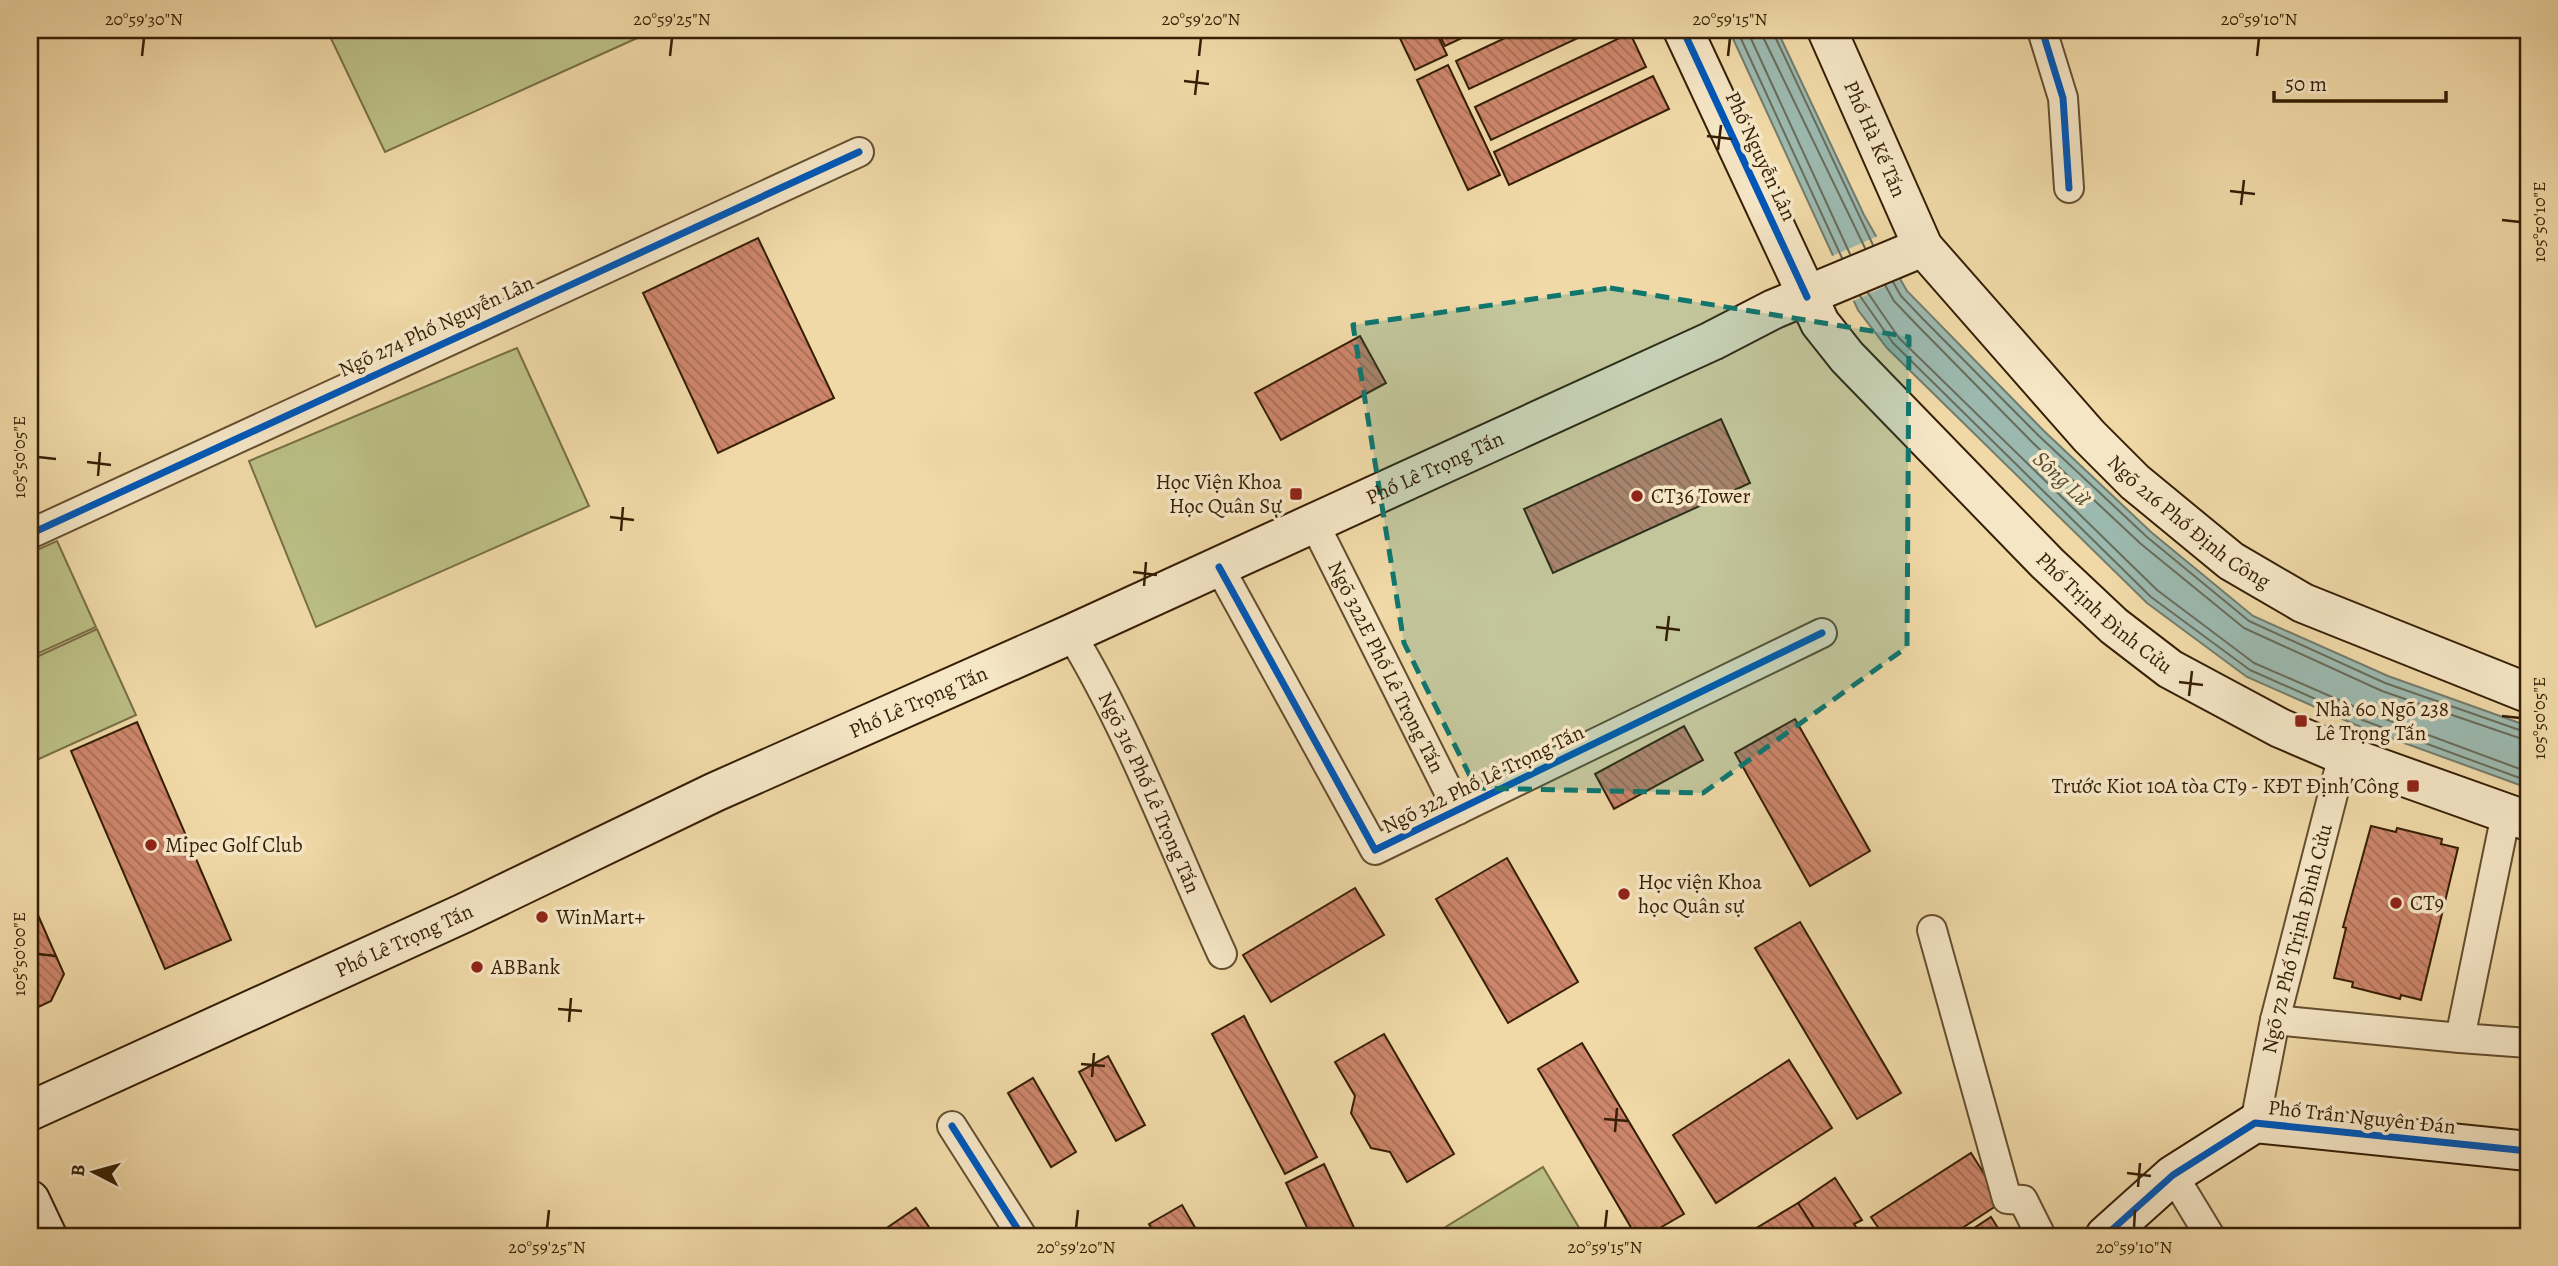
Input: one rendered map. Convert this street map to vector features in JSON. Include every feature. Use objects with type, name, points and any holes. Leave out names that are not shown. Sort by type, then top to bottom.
[{"type":"main road","name":"Phố Nguyễn Lân","points":[[1683,30],[1819,291]]},
{"type":"main road","name":"Phố Hà Kế Tấn","points":[[1827,30],[1911,251]]},
{"type":"main road","name":"Phố Lê Trọng Tấn","points":[[30,1111],[464,913],[715,792],[1071,634],[1691,351],[1774,309],[1911,251]]},
{"type":"main road","name":"Ngõ 216 Phố Định Công","points":[[1911,251],[2125,472],[2172,515],[2231,561],[2303,603],[2528,693]]},
{"type":"main road","name":"Phố Trịnh Đình Cửu","points":[[1819,291],[1820,323],[1847,356],[2021,538],[2114,626],[2169,669],[2280,729],[2343,755],[2517,818]]},
{"type":"main road","name":"Phố Trần Nguyên Đán","points":[[2105,1236],[2173,1175],[2255,1123],[2528,1152]]},
{"type":"main road","points":[[30,1200],[47,1236]]},
{"type":"street","points":[[2042,30],[2063,98],[2069,149],[2069,188]]},
{"type":"street","name":"Ngõ 274 Phố Nguyễn Lân","points":[[30,534],[859,152]]},
{"type":"street","name":"Ngõ 322E Phố Lê Trọng Tấn","points":[[1314,523],[1458,810]]},
{"type":"street","name":"Ngõ 322 Phố Lê Trọng Tấn","points":[[1219,566],[1375,850],[1822,633]]},
{"type":"street","name":"Ngõ 316 Phố Lê Trọng Tấn","points":[[1071,634],[1090,664],[1222,954]]},
{"type":"street","name":"Ngõ 72 Phố Trịnh Đình Cửu","points":[[2255,1123],[2275,1020],[2343,755]]},
{"type":"street","points":[[2460,1038],[2517,818]]},
{"type":"street","points":[[1932,930],[2007,1199],[2023,1200],[2041,1236]]},
{"type":"street","points":[[2275,1020],[2528,1043]]},
{"type":"street","points":[[951,1126],[1021,1236]]},
{"type":"street","points":[[2173,1175],[2210,1236]]},
{"type":"highlighted area","points":[[1610,288],[1909,337],[1907,647],[1703,793],[1476,788],[1404,643],[1353,325]]},
{"type":"green space","points":[[327,30],[655,30],[385,152]]},
{"type":"green space","points":[[517,348],[589,506],[316,627],[249,461]]},
{"type":"green space","points":[[57,541],[96,627],[30,657],[30,553]]},
{"type":"green space","points":[[97,629],[136,715],[30,763],[30,660]]},
{"type":"green space","points":[[1543,1167],[1584,1236],[1431,1236]]},
{"type":"water","name":"Sông Lừ","points":[[1729,30],[1777,30],[1864,215],[1907,291],[2044,431],[2151,532],[2253,616],[2388,676],[2528,726],[2528,788],[2363,728],[2247,677],[2147,603],[1887,348],[1858,310]]},
{"type":"pier","points":[[1880,235],[1903,278],[1851,302],[1830,257]]},
{"type":"building","points":[[1396,30],[1435,30],[1447,55],[1415,70]]},
{"type":"building","points":[[1437,30],[1479,30],[1445,46]]},
{"type":"building","points":[[1522,30],[1595,30],[1469,89],[1456,61]]},
{"type":"building","points":[[1630,33],[1646,67],[1491,140],[1475,107]]},
{"type":"building","points":[[1448,65],[1500,175],[1468,190],[1417,80]]},
{"type":"building","points":[[1653,76],[1669,109],[1509,185],[1494,152]]},
{"type":"building","points":[[758,238],[834,398],[718,453],[643,293]]},
{"type":"building","points":[[1360,336],[1386,383],[1281,440],[1255,393]]},
{"type":"building","name":"CT36 Tower","points":[[1721,419],[1750,483],[1553,573],[1524,509]]},
{"type":"building","points":[[1795,719],[1870,851],[1810,886],[1735,753]]},
{"type":"building","name":"Mipec Golf Club","points":[[137,722],[231,940],[165,969],[71,751]]},
{"type":"building","points":[[1684,726],[1703,760],[1614,809],[1595,774]]},
{"type":"building","name":"CT9","points":[[2371,826],[2396,832],[2397,828],[2442,839],[2441,844],[2458,848],[2421,1000],[2401,995],[2400,999],[2352,987],[2353,982],[2334,978],[2346,928],[2343,927]]},
{"type":"building","points":[[1507,858],[1578,982],[1508,1023],[1436,899]]},
{"type":"building","points":[[1355,888],[1384,935],[1271,1002],[1243,955]]},
{"type":"building","points":[[30,897],[64,974],[51,1001],[30,1011]]},
{"type":"building","points":[[1800,922],[1901,1093],[1857,1119],[1755,948]]},
{"type":"building","points":[[1244,1016],[1317,1157],[1285,1174],[1212,1034]]},
{"type":"building","points":[[1384,1034],[1454,1154],[1407,1182],[1390,1152],[1371,1148],[1351,1113],[1355,1096],[1335,1062]]},
{"type":"building","points":[[1582,1043],[1684,1214],[1646,1236],[1636,1236],[1538,1069]]},
{"type":"building","points":[[1108,1056],[1145,1125],[1116,1141],[1079,1072]]},
{"type":"building","points":[[1789,1060],[1832,1128],[1716,1203],[1673,1135]]},
{"type":"building","points":[[1033,1078],[1076,1152],[1051,1167],[1008,1093]]},
{"type":"building","points":[[1971,1153],[2002,1202],[1950,1236],[1884,1236],[1871,1217]]},
{"type":"building","points":[[1324,1164],[1358,1236],[1311,1236],[1286,1183]]},
{"type":"building","points":[[1835,1178],[1862,1220],[1854,1224],[1862,1236],[1819,1236],[1798,1203]]},
{"type":"building","points":[[1798,1203],[1819,1236],[1743,1236]]},
{"type":"building","points":[[1182,1205],[1200,1236],[1156,1236],[1149,1224]]},
{"type":"building","points":[[916,1208],[935,1236],[875,1236]]},
{"type":"building","points":[[1991,1217],[2003,1236],[1962,1236]]},
{"type":"cycle path","points":[[1683,30],[1807,297]]},
{"type":"cycle path","points":[[2042,30],[2063,98],[2069,188]]},
{"type":"cycle path","points":[[30,534],[859,152]]},
{"type":"cycle path","points":[[1219,567],[1375,850],[1822,633]]},
{"type":"cycle path","points":[[2105,1236],[2173,1175],[2255,1123],[2528,1151]]},
{"type":"cycle path","points":[[952,1126],[1022,1236]]},
{"type":"place","name":"Học Viện Khoa Học Quân Sự","points":[[1296,494]]},
{"type":"place","name":"CT36 Tower","points":[[1637,496]]},
{"type":"place","name":"Nhà 60 Ngõ 238 Lê Trọng Tấn","points":[[2301,721]]},
{"type":"place","name":"Trước Kiot 10A tòa CT9 - KĐT Định Công","points":[[2413,786]]},
{"type":"place","name":"Mipec Golf Club","points":[[151,845]]},
{"type":"place","name":"Học viện Khoa học Quân sự","points":[[1624,894]]},
{"type":"place","name":"CT9","points":[[2396,903]]},
{"type":"place","name":"WinMart+","points":[[542,917]]},
{"type":"place","name":"ABBank","points":[[477,967]]}]
